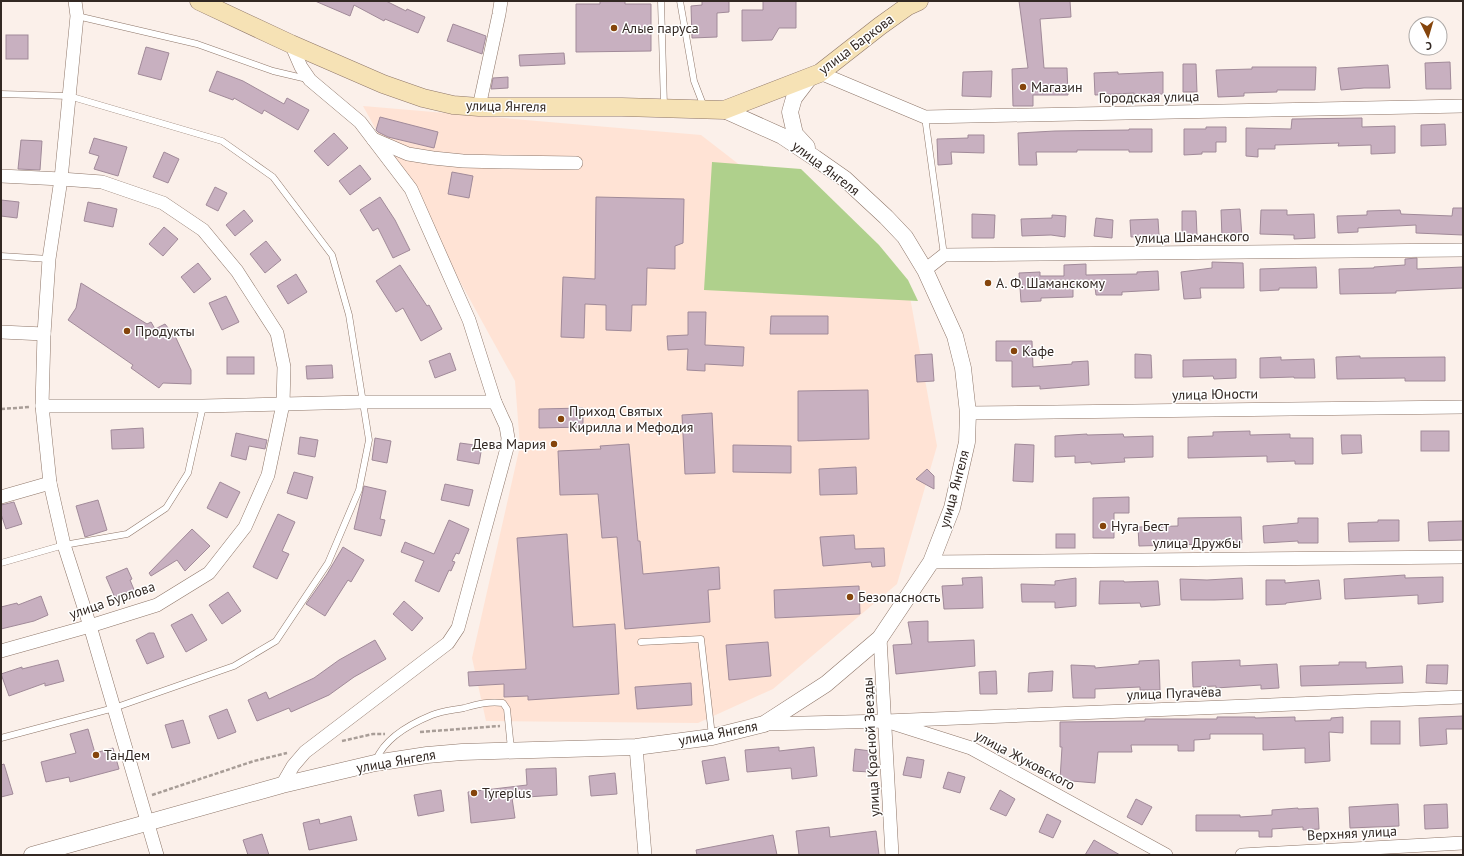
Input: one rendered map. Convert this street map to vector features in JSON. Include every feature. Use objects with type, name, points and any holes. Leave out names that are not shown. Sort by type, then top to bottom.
[{"type":"main road","name":"улица Янгеля","points":[[199,1],[290,44],[383,84],[423,98],[453,105],[479,107],[664,108],[724,110]]},
{"type":"main road","name":"улица Баркова","points":[[724,110],[815,75],[908,6],[919,1]]},
{"type":"street","points":[[75,1],[77,16],[61,179],[49,259],[44,334],[42,406],[50,483],[64,545],[90,626],[157,855]]},
{"type":"street","points":[[479,107],[501,1]]},
{"type":"street","points":[[282,785],[293,766],[305,752],[448,643],[458,628],[507,448],[508,438],[506,426],[495,402],[469,320],[411,189],[360,122],[310,80],[300,67],[290,44]]},
{"type":"street","points":[[815,75],[794,98],[790,112],[795,134],[815,158]]},
{"type":"street","name":"Городская улица","points":[[815,75],[925,117],[1463,106]]},
{"type":"street","name":"улица Янгеля","points":[[32,855],[282,785],[375,763],[427,755],[636,747],[712,737],[764,724],[826,684],[880,638],[931,562],[952,508],[967,442],[968,413],[962,368],[955,336],[925,270],[905,237],[900,232],[845,179],[815,158],[782,136],[724,110]]},
{"type":"street","points":[[372,139],[408,154],[433,158],[490,162],[576,163]]},
{"type":"street","name":"улица Бурлова","points":[[1,176],[102,182],[162,203],[203,230],[237,271],[277,333],[284,367],[283,404],[268,475],[245,527],[208,573],[157,605],[1,651]]},
{"type":"street","name":"улица Шаманского","points":[[944,255],[1463,250]]},
{"type":"street","points":[[925,270],[944,255]]},
{"type":"street","points":[[1,332],[44,334]]},
{"type":"street","points":[[42,406],[203,406],[362,402],[495,402]]},
{"type":"street","name":"улица Юности","points":[[968,413],[1463,407]]},
{"type":"street","points":[[1,497],[50,483]]},
{"type":"street","name":"улица Дружбы","points":[[931,562],[1463,557]]},
{"type":"street","name":"улица Красной Звезды","points":[[880,638],[886,721],[892,855]]},
{"type":"street","name":"улица Пугачёва","points":[[886,721],[1463,696]]},
{"type":"street","name":"улица Жуковского","points":[[764,724],[886,721],[971,748],[1166,855]]},
{"type":"street","points":[[636,747],[645,855]]},
{"type":"street","name":"Верхняя улица","points":[[1242,855],[1463,842]]},
{"type":"lane","points":[[661,1],[664,108]]},
{"type":"lane","points":[[680,1],[694,81],[705,109]]},
{"type":"lane","points":[[77,16],[197,44],[273,71],[310,80]]},
{"type":"lane","points":[[1,94],[69,96],[222,141],[273,178],[332,255],[349,315],[369,440],[359,490],[328,563],[276,641],[234,666],[114,708],[1,738]]},
{"type":"lane","points":[[925,117],[944,255]]},
{"type":"lane","points":[[1,256],[49,259]]},
{"type":"lane","points":[[1,563],[64,545],[127,534],[166,508],[188,473],[203,406]]},
{"type":"lane","points":[[641,642],[701,639],[712,737]]},
{"type":"lane","points":[[375,763],[379,752],[392,738],[417,722],[433,715],[492,701],[503,703],[507,709],[511,751]]},
{"type":"path","points":[[1,409],[42,406]]},
{"type":"shaded area","points":[[363,106],[701,135],[910,297],[937,446],[897,584],[773,689],[698,723],[486,721],[472,658],[520,446],[515,381]]},
{"type":"green space","points":[[712,162],[801,169],[879,245],[908,280],[918,301],[704,290]]},
{"type":"building","points":[[315,1],[386,1],[406,11],[407,9],[425,17],[418,33],[385,19],[384,21],[354,5],[350,16]]},
{"type":"building","name":"Алые паруса","points":[[600,1],[625,1],[625,4],[651,4],[651,51],[576,52],[576,4],[600,4]]},
{"type":"building","points":[[702,1],[729,1],[729,12],[717,13],[717,37],[692,38],[691,6],[702,5]]},
{"type":"building","points":[[763,1],[796,1],[796,28],[779,28],[772,40],[742,41],[742,10],[763,10]]},
{"type":"building","points":[[1019,1],[1070,1],[1071,17],[1040,19],[1044,68],[1067,68],[1068,95],[1033,95],[1033,106],[1013,106],[1012,69],[1028,68]]},
{"type":"building","points":[[453,24],[486,36],[482,54],[447,41]]},
{"type":"building","points":[[6,35],[28,35],[28,59],[6,59]]},
{"type":"building","points":[[146,47],[169,53],[161,80],[138,74]]},
{"type":"building","points":[[564,53],[565,64],[520,66],[519,55]]},
{"type":"building","points":[[1450,62],[1451,89],[1426,89],[1425,63]]},
{"type":"building","points":[[1183,64],[1196,64],[1197,92],[1183,92]]},
{"type":"building","points":[[1388,65],[1390,88],[1341,90],[1338,68]]},
{"type":"building","points":[[1252,67],[1316,67],[1315,90],[1277,90],[1277,92],[1244,93],[1244,96],[1218,97],[1216,70],[1252,69]]},
{"type":"building","points":[[217,71],[243,81],[284,104],[287,98],[309,110],[298,130],[264,110],[262,114],[234,98],[233,100],[209,91]]},
{"type":"building","points":[[992,71],[991,97],[962,96],[963,72]]},
{"type":"building","points":[[1118,72],[1118,74],[1163,72],[1163,94],[1134,95],[1134,93],[1095,95],[1094,73]]},
{"type":"building","points":[[508,77],[508,88],[491,89],[493,78]]},
{"type":"building","points":[[380,117],[438,132],[434,148],[388,137],[378,132],[376,130]]},
{"type":"building","points":[[1362,118],[1362,127],[1395,126],[1395,153],[1371,154],[1371,145],[1338,146],[1339,143],[1275,145],[1275,149],[1258,149],[1258,157],[1246,156],[1246,128],[1291,129],[1292,119]]},
{"type":"building","points":[[1445,124],[1446,145],[1421,146],[1421,125]]},
{"type":"building","points":[[1206,127],[1226,127],[1226,142],[1216,142],[1216,152],[1202,152],[1202,154],[1184,155],[1184,129],[1206,129]]},
{"type":"building","points":[[1152,129],[1152,152],[1129,152],[1129,150],[1077,150],[1077,152],[1036,152],[1037,165],[1019,165],[1018,133]]},
{"type":"building","points":[[334,133],[348,148],[328,166],[314,151]]},
{"type":"building","points":[[968,135],[984,135],[984,153],[951,152],[952,164],[938,165],[937,139],[968,138]]},
{"type":"building","points":[[94,138],[127,147],[118,176],[94,169],[99,156],[89,153]]},
{"type":"building","points":[[21,140],[42,141],[40,170],[18,169]]},
{"type":"building","points":[[164,152],[179,159],[168,183],[153,177]]},
{"type":"building","points":[[360,165],[371,179],[350,195],[339,181]]},
{"type":"building","points":[[452,172],[473,176],[469,198],[448,194]]},
{"type":"building","points":[[215,187],[227,193],[218,211],[206,205]]},
{"type":"building","points":[[380,197],[395,220],[410,250],[393,258],[378,228],[373,231],[360,210]]},
{"type":"building","points":[[596,197],[684,199],[683,243],[675,246],[675,269],[647,268],[646,305],[632,305],[631,331],[606,330],[606,305],[585,304],[584,338],[561,337],[563,277],[595,279]]},
{"type":"building","points":[[1,200],[19,202],[17,218],[1,216]]},
{"type":"building","points":[[88,202],[117,209],[113,227],[84,221]]},
{"type":"building","points":[[1453,208],[1463,208],[1463,235],[1416,233],[1416,225],[1358,228],[1358,232],[1338,233],[1337,216],[1367,215],[1367,211],[1400,210],[1401,214],[1452,216]]},
{"type":"building","points":[[1240,209],[1242,237],[1222,238],[1221,210]]},
{"type":"building","points":[[244,210],[253,221],[235,236],[226,225]]},
{"type":"building","points":[[1261,210],[1287,210],[1287,215],[1314,214],[1315,238],[1294,239],[1294,235],[1260,234]]},
{"type":"building","points":[[1182,211],[1196,211],[1197,235],[1182,236]]},
{"type":"building","points":[[972,214],[995,215],[994,238],[972,238]]},
{"type":"building","points":[[1052,215],[1066,216],[1065,237],[1051,235],[1022,236],[1021,219],[1052,218]]},
{"type":"building","points":[[1096,218],[1113,220],[1112,238],[1094,236]]},
{"type":"building","points":[[1158,219],[1159,235],[1131,237],[1130,220]]},
{"type":"building","points":[[164,227],[178,239],[163,256],[149,244]]},
{"type":"building","points":[[266,241],[281,260],[265,273],[250,254]]},
{"type":"building","points":[[1417,258],[1417,269],[1463,267],[1463,288],[1396,291],[1396,293],[1340,294],[1339,269],[1405,265],[1405,259]]},
{"type":"building","points":[[1212,262],[1243,263],[1244,288],[1200,288],[1201,298],[1184,299],[1181,272],[1212,268]]},
{"type":"building","points":[[198,263],[211,279],[194,293],[181,277]]},
{"type":"building","points":[[1086,264],[1086,275],[1137,274],[1137,272],[1158,271],[1159,290],[1122,292],[1122,295],[1096,295],[1095,287],[1073,288],[1073,297],[1041,298],[1041,301],[1021,302],[1019,273],[1040,272],[1040,276],[1064,276],[1064,265]]},
{"type":"building","points":[[400,265],[427,306],[429,305],[442,329],[421,341],[403,308],[396,312],[376,281]]},
{"type":"building","points":[[1316,267],[1317,288],[1279,288],[1279,290],[1260,291],[1260,269]]},
{"type":"building","points":[[296,274],[307,292],[288,304],[277,286]]},
{"type":"building","name":"Продукты","points":[[81,283],[147,324],[151,322],[155,329],[165,324],[176,338],[191,370],[191,384],[163,383],[159,388],[131,368],[133,365],[68,320],[76,308]]},
{"type":"building","points":[[226,296],[239,322],[222,330],[209,303]]},
{"type":"building","points":[[688,312],[706,312],[705,345],[744,347],[743,366],[705,364],[705,371],[687,370],[688,349],[668,350],[667,336],[688,335]]},
{"type":"building","points":[[771,316],[828,316],[828,334],[770,334]]},
{"type":"building","points":[[996,341],[1032,341],[1033,367],[1072,364],[1072,362],[1088,361],[1089,385],[1040,389],[1040,386],[1012,387],[1012,361],[996,361]]},
{"type":"building","points":[[450,353],[456,370],[435,378],[429,361]]},
{"type":"building","points":[[932,354],[934,381],[917,382],[915,355]]},
{"type":"building","points":[[1135,354],[1151,355],[1152,378],[1135,378]]},
{"type":"building","points":[[1360,356],[1360,358],[1445,357],[1445,381],[1405,381],[1405,378],[1337,379],[1336,357]]},
{"type":"building","points":[[227,357],[254,357],[254,374],[227,374]]},
{"type":"building","points":[[1281,357],[1281,360],[1314,359],[1315,378],[1260,378],[1260,358]]},
{"type":"building","points":[[1236,359],[1236,378],[1214,379],[1213,376],[1183,377],[1183,360]]},
{"type":"building","points":[[332,365],[333,378],[307,379],[306,366]]},
{"type":"building","points":[[868,390],[869,439],[798,441],[798,391]]},
{"type":"building","points":[[583,408],[583,427],[539,428],[539,409]]},
{"type":"building","points":[[712,413],[715,473],[685,474],[682,415]]},
{"type":"building","points":[[143,428],[144,448],[112,449],[111,430]]},
{"type":"building","points":[[1250,431],[1250,435],[1290,434],[1290,438],[1313,438],[1313,464],[1295,464],[1295,461],[1267,462],[1267,456],[1188,458],[1188,437],[1213,436],[1213,432]]},
{"type":"building","points":[[1421,431],[1449,431],[1449,451],[1421,451]]},
{"type":"building","points":[[236,433],[267,440],[265,449],[249,446],[246,460],[231,456]]},
{"type":"building","points":[[1123,434],[1124,437],[1153,436],[1153,457],[1124,458],[1125,462],[1091,464],[1091,462],[1075,463],[1075,456],[1055,457],[1055,436]]},
{"type":"building","points":[[1341,435],[1361,435],[1362,453],[1342,454]]},
{"type":"building","points":[[300,437],[318,440],[315,457],[298,454]]},
{"type":"building","points":[[375,438],[391,441],[387,463],[372,460]]},
{"type":"building","points":[[460,443],[482,446],[479,464],[457,460]]},
{"type":"building","points":[[629,444],[638,541],[640,541],[643,574],[719,567],[720,589],[708,590],[710,622],[625,629],[617,537],[602,538],[598,494],[560,495],[558,451],[601,449],[600,446]]},
{"type":"building","points":[[1015,444],[1034,445],[1033,482],[1013,481]]},
{"type":"building","points":[[733,445],[791,446],[791,473],[733,472]]},
{"type":"building","points":[[856,467],[857,494],[820,495],[819,469]]},
{"type":"building","points":[[927,469],[934,476],[934,489],[916,479]]},
{"type":"building","points":[[294,472],[313,477],[307,499],[287,493]]},
{"type":"building","points":[[220,482],[240,492],[227,518],[207,508]]},
{"type":"building","points":[[445,484],[473,490],[469,506],[441,500]]},
{"type":"building","points":[[364,486],[386,491],[380,519],[385,520],[381,536],[354,529]]},
{"type":"building","name":"Нуга Бест","points":[[1129,497],[1129,513],[1114,513],[1114,538],[1093,538],[1093,498]]},
{"type":"building","points":[[98,500],[107,530],[85,537],[76,506]]},
{"type":"building","points":[[14,502],[22,524],[6,529],[1,514],[1,505]]},
{"type":"building","points":[[278,514],[295,522],[282,551],[289,554],[277,579],[253,567]]},
{"type":"building","points":[[1241,517],[1242,543],[1139,546],[1138,527],[1178,526],[1178,518]]},
{"type":"building","points":[[1298,518],[1318,518],[1318,543],[1298,543],[1298,541],[1264,543],[1263,526],[1298,523]]},
{"type":"building","points":[[449,520],[469,529],[459,554],[456,553],[452,561],[455,562],[451,571],[449,570],[439,592],[415,581],[424,561],[401,552],[405,542],[434,554]]},
{"type":"building","points":[[1378,520],[1399,520],[1399,541],[1349,542],[1348,523],[1378,522]]},
{"type":"building","points":[[1463,521],[1463,540],[1429,541],[1428,522]]},
{"type":"building","points":[[192,529],[210,546],[185,571],[177,560],[151,576],[149,573]]},
{"type":"building","points":[[567,534],[573,627],[615,624],[619,694],[528,700],[528,696],[504,697],[504,684],[469,686],[468,672],[526,669],[517,538]]},
{"type":"building","points":[[1056,534],[1075,534],[1075,548],[1056,548]]},
{"type":"building","points":[[854,535],[855,549],[884,548],[885,566],[872,567],[871,562],[823,566],[820,537]]},
{"type":"building","points":[[343,547],[364,560],[351,582],[348,580],[325,616],[306,604],[327,574]]},
{"type":"building","points":[[127,568],[132,579],[130,580],[135,592],[116,600],[106,577]]},
{"type":"building","points":[[1405,575],[1405,578],[1443,577],[1443,602],[1418,604],[1418,595],[1345,599],[1344,579]]},
{"type":"building","points":[[982,577],[983,608],[944,609],[942,586],[963,585],[962,578]]},
{"type":"building","points":[[1076,578],[1076,606],[1055,608],[1055,602],[1022,602],[1021,584],[1055,585],[1055,581]]},
{"type":"building","points":[[1242,578],[1243,599],[1181,600],[1180,579],[1207,580]]},
{"type":"building","points":[[1266,580],[1285,580],[1285,583],[1319,580],[1321,599],[1266,605]]},
{"type":"building","points":[[1100,581],[1158,581],[1160,605],[1141,607],[1140,603],[1099,604]]},
{"type":"building","points":[[859,586],[860,614],[775,618],[774,590]]},
{"type":"building","points":[[228,592],[241,611],[222,624],[209,605]]},
{"type":"building","points":[[41,596],[48,615],[34,621],[1,629],[1,607],[17,603],[18,605]]},
{"type":"building","points":[[404,601],[423,618],[412,631],[393,614]]},
{"type":"building","points":[[192,614],[207,640],[186,652],[171,625]]},
{"type":"building","points":[[928,621],[928,642],[974,640],[975,666],[896,674],[893,645],[912,644],[908,622]]},
{"type":"building","points":[[149,633],[154,633],[164,657],[147,664],[136,640]]},
{"type":"building","points":[[375,640],[386,659],[354,677],[329,695],[291,712],[289,708],[257,721],[248,700],[266,692],[269,699],[314,678],[339,660]]},
{"type":"building","points":[[768,642],[771,676],[729,680],[726,645]]},
{"type":"building","points":[[58,660],[64,681],[45,686],[45,683],[9,696],[1,674],[22,667],[22,669]]},
{"type":"building","points":[[1159,660],[1160,690],[1140,690],[1140,687],[1095,689],[1095,698],[1073,698],[1071,665],[1095,666],[1095,668],[1139,664],[1139,661]]},
{"type":"building","points":[[1240,660],[1240,666],[1277,664],[1279,688],[1261,689],[1261,685],[1216,688],[1216,686],[1193,687],[1192,662]]},
{"type":"building","points":[[1339,662],[1366,662],[1366,668],[1402,666],[1403,683],[1301,686],[1300,666],[1339,665]]},
{"type":"building","points":[[1427,665],[1448,665],[1447,684],[1426,683]]},
{"type":"building","points":[[996,671],[997,694],[980,694],[979,672]]},
{"type":"building","points":[[1053,671],[1052,691],[1028,692],[1029,673]]},
{"type":"building","points":[[691,683],[692,705],[637,709],[635,687]]},
{"type":"building","points":[[227,709],[236,732],[218,739],[209,716]]},
{"type":"building","points":[[1463,716],[1463,729],[1446,729],[1447,744],[1420,746],[1419,718]]},
{"type":"building","points":[[1217,717],[1295,717],[1295,721],[1331,720],[1331,718],[1343,717],[1343,733],[1329,732],[1330,761],[1305,763],[1305,748],[1263,750],[1263,734],[1210,734],[1210,739],[1194,740],[1194,751],[1178,751],[1178,745],[1131,745],[1132,752],[1098,752],[1095,783],[1060,780],[1062,747],[1060,747],[1060,722],[1145,721],[1145,719],[1217,719]]},
{"type":"building","points":[[183,720],[190,743],[172,748],[165,725]]},
{"type":"building","points":[[1371,721],[1400,721],[1400,744],[1371,744]]},
{"type":"building","name":"ТанДем","points":[[88,729],[95,753],[113,748],[119,769],[70,782],[69,777],[46,782],[41,762],[76,753],[70,734]]},
{"type":"building","points":[[779,747],[779,751],[814,747],[817,776],[792,779],[791,768],[747,772],[745,750]]},
{"type":"building","points":[[855,749],[871,751],[869,772],[853,771]]},
{"type":"building","points":[[725,757],[729,780],[706,784],[702,761]]},
{"type":"building","points":[[907,757],[924,760],[921,778],[903,775]]},
{"type":"building","points":[[4,764],[13,794],[1,797],[1,765]]},
{"type":"building","points":[[556,768],[557,795],[512,798],[515,818],[471,823],[468,792],[527,785],[526,769]]},
{"type":"building","points":[[948,772],[965,777],[960,793],[943,788]]},
{"type":"building","points":[[615,773],[617,794],[591,796],[589,776]]},
{"type":"building","points":[[441,790],[444,811],[418,816],[414,795]]},
{"type":"building","points":[[1000,790],[1015,799],[1006,816],[990,809]]},
{"type":"building","points":[[1136,799],[1152,807],[1142,825],[1127,817]]},
{"type":"building","points":[[1398,804],[1399,826],[1350,828],[1349,807]]},
{"type":"building","points":[[1447,804],[1448,828],[1425,829],[1424,805]]},
{"type":"building","points":[[1318,808],[1319,829],[1303,830],[1303,827],[1272,829],[1272,837],[1259,837],[1259,831],[1196,831],[1196,815],[1240,815],[1240,817],[1272,815],[1272,810]]},
{"type":"building","points":[[1047,814],[1061,821],[1053,838],[1039,832]]},
{"type":"building","points":[[351,816],[357,840],[309,850],[303,823],[319,819],[320,824]]},
{"type":"building","points":[[829,827],[830,837],[876,831],[879,855],[799,855],[796,831]]},
{"type":"building","points":[[262,834],[269,855],[248,855],[243,840]]},
{"type":"building","points":[[773,835],[777,855],[697,855],[696,850]]},
{"type":"building","points":[[1094,840],[1120,855],[1085,855]]},
{"type":"place","name":"Алые паруса","points":[[614,28]]},
{"type":"place","name":"Магазин","points":[[1023,87]]},
{"type":"place","name":"А. Ф. Шаманскому","points":[[988,283]]},
{"type":"place","name":"Продукты","points":[[127,331]]},
{"type":"place","name":"Кафе","points":[[1014,351]]},
{"type":"place","name":"Приход Святых Кирилла и Мефодия","points":[[561,419]]},
{"type":"place","name":"Дева Мария","points":[[554,444]]},
{"type":"place","name":"Нуга Бест","points":[[1103,526]]},
{"type":"place","name":"Безопасность","points":[[850,597]]},
{"type":"place","name":"ТанДем","points":[[96,755]]},
{"type":"place","name":"Tyreplus","points":[[474,793]]}]
